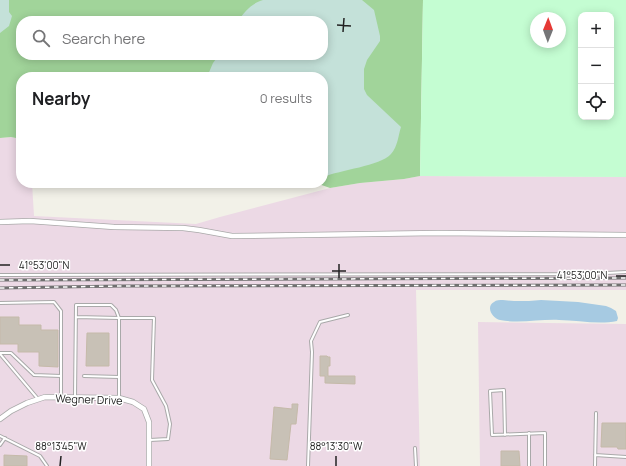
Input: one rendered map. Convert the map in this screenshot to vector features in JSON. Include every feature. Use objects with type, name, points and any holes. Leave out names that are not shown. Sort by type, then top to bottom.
[{"type":"street","points":[[0,222],[30,221],[114,227],[183,228],[232,236],[438,233],[626,235]]},
{"type":"street","name":"Wegner Drive","points":[[0,419],[11,411],[27,403],[45,397],[119,398],[133,402],[144,409],[149,422],[149,466]]},
{"type":"lane","points":[[0,275],[587,274],[626,272]]},
{"type":"lane","points":[[0,303],[54,302],[61,311],[61,398]]},
{"type":"lane","points":[[75,398],[76,305],[111,305],[116,310],[119,318],[119,398]]},
{"type":"lane","points":[[308,466],[312,352],[311,341],[320,322],[348,315]]},
{"type":"lane","points":[[76,317],[154,318],[152,380],[166,406],[170,424],[168,440],[149,440]]},
{"type":"lane","points":[[0,354],[11,353],[34,375],[61,376]]},
{"type":"lane","points":[[0,354],[38,399]]},
{"type":"lane","points":[[84,376],[119,377]]},
{"type":"lane","points":[[505,435],[504,390],[490,391],[492,435],[505,435],[529,433],[545,433],[545,466]]},
{"type":"lane","points":[[595,466],[596,413]]},
{"type":"lane","points":[[529,433],[529,466]]},
{"type":"lane","points":[[0,436],[40,456],[47,466]]},
{"type":"lane","points":[[0,445],[5,438]]},
{"type":"lane","points":[[415,448],[416,466]]},
{"type":"lane","points":[[595,455],[626,457]]},
{"type":"shaded area","points":[[0,0],[9,0],[9,12],[12,16],[9,26],[0,33]]},
{"type":"shaded area","points":[[263,0],[362,0],[374,10],[380,41],[367,60],[364,69],[364,89],[367,95],[401,127],[396,144],[391,154],[378,162],[369,165],[328,175],[328,72],[209,72],[215,60],[328,60],[328,16],[242,16],[255,3]]},
{"type":"shaded area","points":[[0,138],[16,138],[16,188],[32,188],[34,216],[196,224],[330,188],[420,176],[626,177],[626,290],[416,290],[420,466],[0,466]]},
{"type":"shaded area","points":[[495,301],[578,302],[606,306],[616,311],[618,318],[617,321],[603,323],[566,320],[500,320],[493,315],[490,307]]},
{"type":"shaded area","points":[[478,322],[626,324],[626,466],[480,466]]},
{"type":"green space","points":[[0,0],[423,0],[420,176],[328,187],[328,72],[16,72],[16,138],[0,138]]},
{"type":"green space","points":[[423,0],[626,0],[626,177],[420,176]]},
{"type":"building","points":[[0,317],[19,317],[19,325],[41,325],[41,330],[58,330],[58,367],[39,366],[39,352],[18,352],[18,344],[0,344]]},
{"type":"building","points":[[87,333],[109,333],[109,366],[86,366]]},
{"type":"building","points":[[320,356],[330,357],[328,376],[355,376],[355,384],[325,383],[325,376],[320,376]]},
{"type":"building","points":[[292,404],[298,404],[296,424],[291,424],[287,460],[270,459],[274,407],[292,409]]},
{"type":"building","points":[[602,423],[626,423],[626,449],[618,449],[617,447],[601,447]]},
{"type":"building","points":[[501,451],[519,451],[520,466],[501,466]]},
{"type":"building","points":[[4,455],[27,456],[27,466],[4,466]]},
{"type":"railway","points":[[0,280],[626,278]]},
{"type":"railway","points":[[0,288],[120,286],[626,285]]}]
